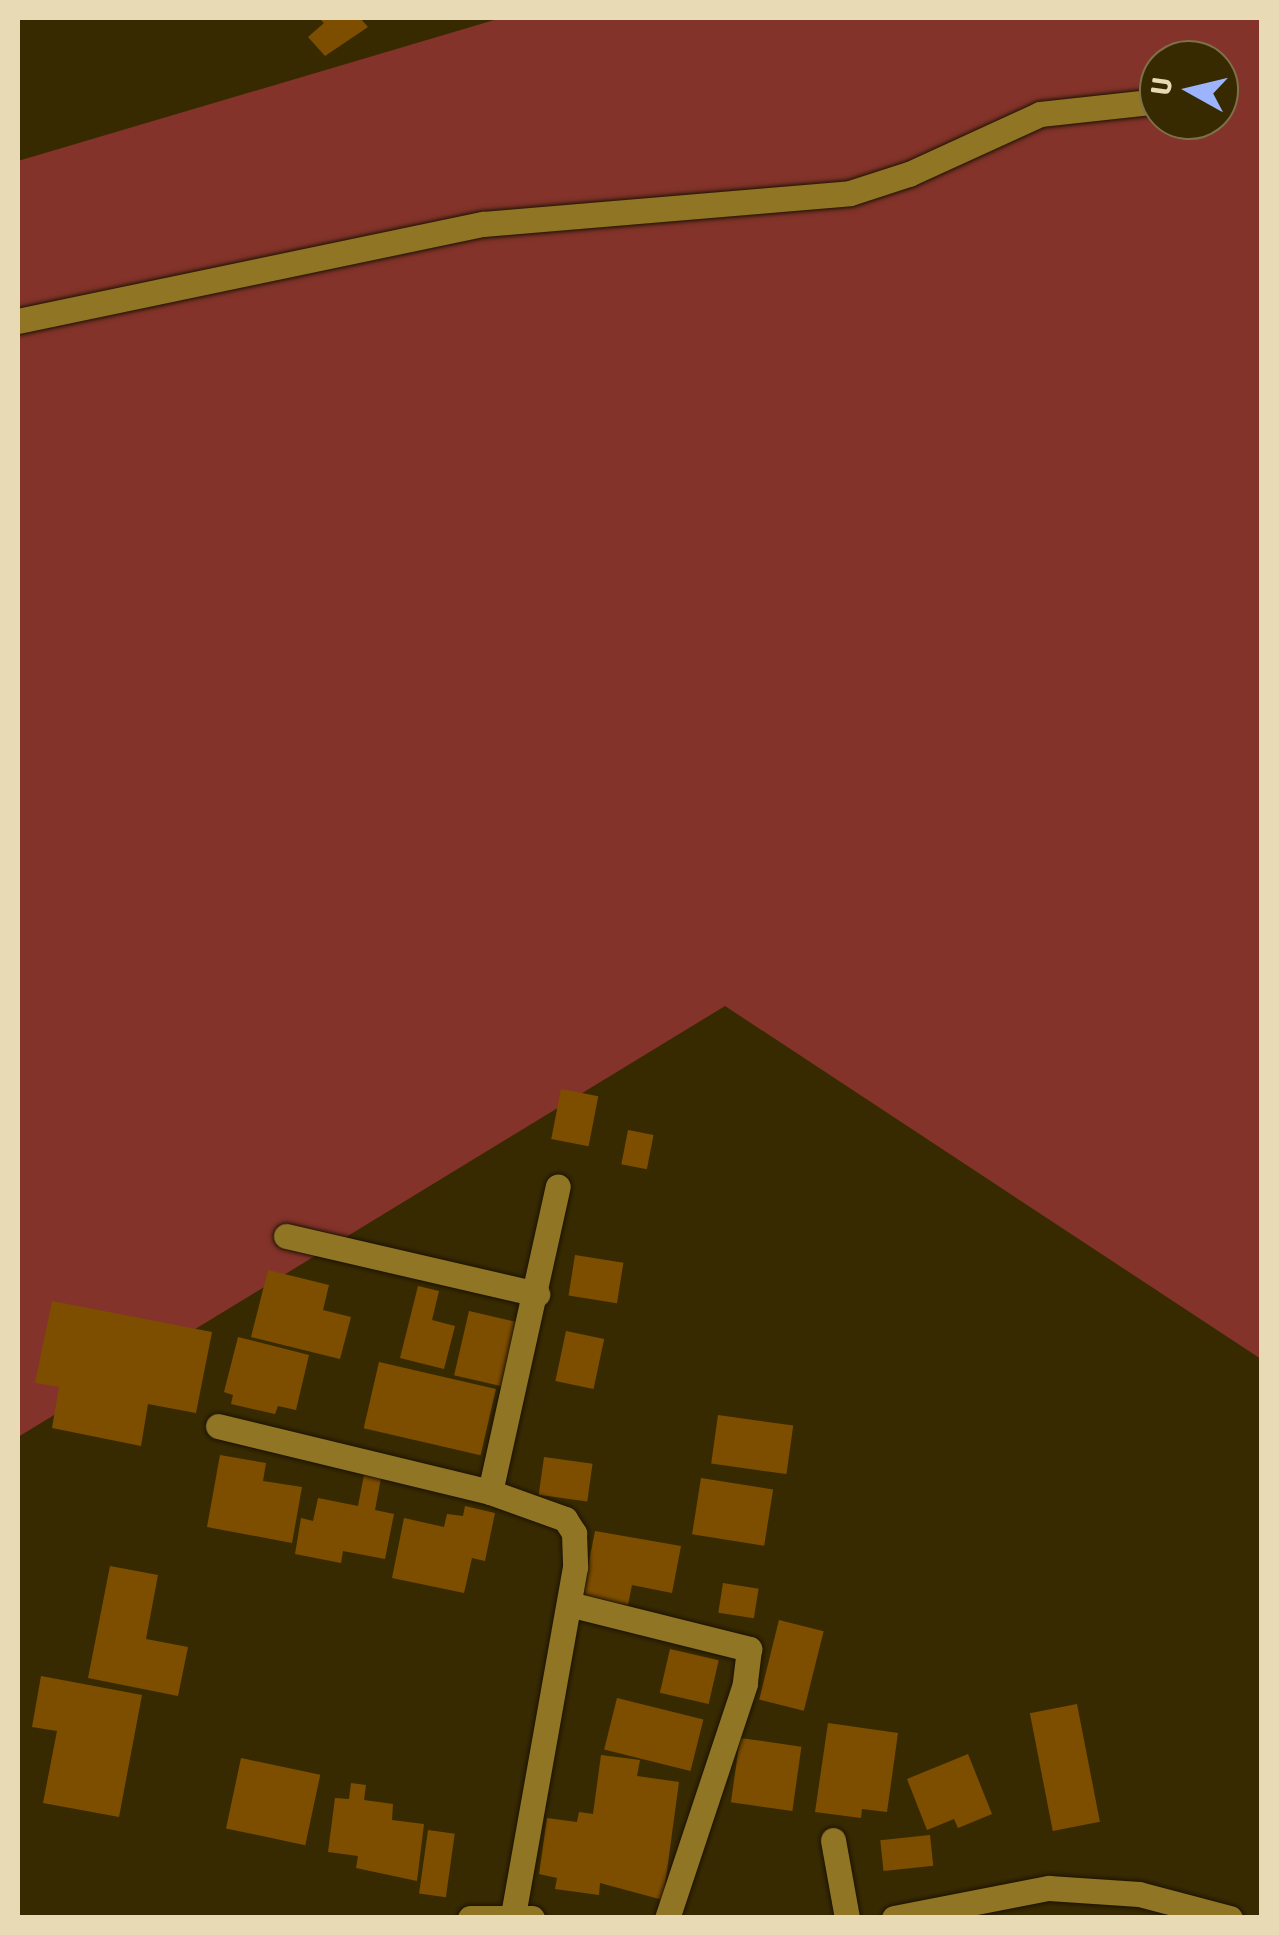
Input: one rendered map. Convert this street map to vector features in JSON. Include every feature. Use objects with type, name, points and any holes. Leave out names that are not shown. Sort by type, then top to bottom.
[{"type":"street","points":[[18,321],[337,249],[483,224],[850,193],[909,174],[1040,114],[1139,102]]},
{"type":"street","points":[[490,1492],[558,1186]]},
{"type":"street","points":[[286,1236],[537,1294]]},
{"type":"street","points":[[218,1426],[490,1492],[566,1519],[574,1533],[569,1604],[522,1916],[470,1918]]},
{"type":"street","points":[[569,1604],[750,1649],[745,1684],[666,1918]]},
{"type":"street","points":[[833,1840],[847,1918]]},
{"type":"street","points":[[894,1918],[1049,1888],[1139,1894],[1230,1918]]},
{"type":"shaded area","points":[[501,18],[1261,18],[1261,1359],[725,1006],[18,1437],[18,161]]},
{"type":"building","points":[[319,18],[360,18],[368,27],[325,56],[308,37],[324,23]]},
{"type":"building","points":[[561,1089],[598,1096],[589,1146],[551,1139]]},
{"type":"building","points":[[628,1130],[654,1135],[647,1169],[621,1164]]},
{"type":"building","points":[[575,1255],[623,1263],[617,1303],[569,1295]]},
{"type":"building","points":[[268,1270],[329,1285],[323,1310],[351,1317],[340,1359],[251,1337]]},
{"type":"building","points":[[418,1286],[439,1291],[432,1320],[455,1326],[444,1369],[400,1358]]},
{"type":"building","points":[[52,1301],[212,1332],[196,1413],[148,1404],[141,1446],[52,1428],[59,1387],[35,1383]]},
{"type":"building","points":[[469,1311],[519,1322],[504,1387],[454,1375]]},
{"type":"building","points":[[566,1331],[604,1339],[594,1389],[555,1381]]},
{"type":"building","points":[[238,1337],[309,1355],[296,1410],[278,1406],[275,1414],[231,1404],[233,1395],[224,1392]]},
{"type":"building","points":[[379,1362],[496,1389],[481,1455],[364,1428]]},
{"type":"building","points":[[718,1415],[793,1426],[786,1474],[711,1464]]},
{"type":"building","points":[[220,1455],[266,1463],[263,1481],[302,1487],[292,1543],[207,1527]]},
{"type":"building","points":[[544,1457],[593,1464],[587,1501],[539,1495]]},
{"type":"building","points":[[364,1475],[381,1478],[375,1510],[394,1514],[385,1559],[343,1551],[341,1563],[295,1554],[301,1518],[313,1521],[318,1498],[358,1506]]},
{"type":"building","points":[[701,1478],[773,1489],[764,1546],[692,1534]]},
{"type":"building","points":[[465,1506],[495,1513],[485,1561],[472,1558],[464,1593],[392,1578],[404,1518],[444,1527],[447,1514],[463,1516]]},
{"type":"building","points":[[595,1531],[681,1546],[672,1593],[632,1585],[628,1605],[582,1597]]},
{"type":"building","points":[[110,1566],[158,1575],[146,1639],[188,1647],[178,1696],[88,1678]]},
{"type":"building","points":[[723,1583],[759,1589],[754,1618],[718,1613]]},
{"type":"building","points":[[779,1620],[824,1631],[804,1711],[759,1700]]},
{"type":"building","points":[[670,1649],[719,1660],[709,1704],[660,1693]]},
{"type":"building","points":[[41,1676],[142,1695],[119,1817],[43,1803],[57,1731],[32,1727]]},
{"type":"building","points":[[617,1698],[703,1720],[691,1771],[604,1749]]},
{"type":"building","points":[[1077,1704],[1100,1822],[1053,1831],[1030,1713]]},
{"type":"building","points":[[828,1723],[898,1733],[887,1812],[862,1809],[861,1818],[815,1812]]},
{"type":"building","points":[[740,1738],[801,1747],[792,1811],[731,1802]]},
{"type":"building","points":[[968,1754],[992,1814],[958,1828],[954,1819],[927,1830],[907,1779]]},
{"type":"building","points":[[601,1755],[640,1760],[637,1776],[679,1782],[663,1900],[600,1883],[599,1895],[555,1889],[557,1878],[539,1874],[547,1818],[577,1822],[579,1812],[593,1814]]},
{"type":"building","points":[[241,1758],[320,1775],[305,1845],[226,1828]]},
{"type":"building","points":[[351,1783],[366,1785],[364,1800],[393,1804],[392,1820],[424,1824],[417,1881],[356,1868],[358,1856],[328,1852],[335,1798],[349,1799]]},
{"type":"building","points":[[428,1830],[455,1834],[446,1897],[419,1893]]},
{"type":"building","points":[[930,1835],[933,1866],[884,1871],[880,1840]]}]
